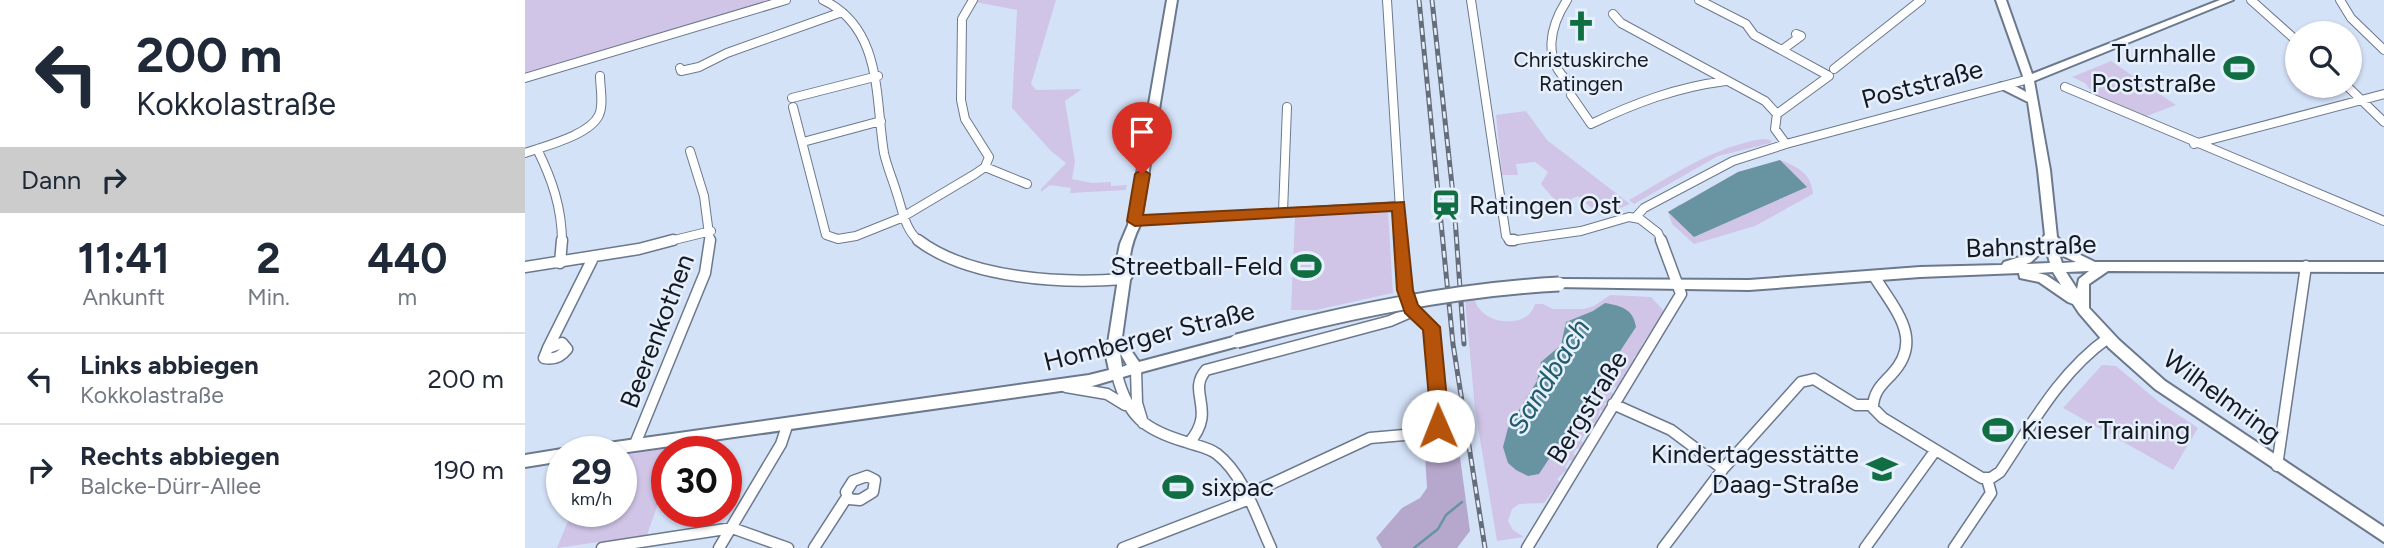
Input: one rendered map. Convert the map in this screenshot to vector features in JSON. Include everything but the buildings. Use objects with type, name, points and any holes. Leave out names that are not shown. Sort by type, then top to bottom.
[{"type":"main road","points":[[1117,375],[1113,356],[1124,279],[1130,270],[1137,232],[1134,223],[1172,0]]},
{"type":"main road","points":[[2001,0],[2029,79],[2044,170],[2050,237],[2066,253],[2104,267]]},
{"type":"main road","points":[[2001,86],[2013,89],[2033,101]]},
{"type":"main road","points":[[1991,271],[2027,259],[2050,237]]},
{"type":"main road","points":[[2083,308],[2083,282],[2104,267]]},
{"type":"main road","name":"Bahnstraße","points":[[1680,287],[2057,268],[2384,267]]},
{"type":"main road","name":"Wilhelmring","points":[[2057,268],[2083,308],[2108,338],[2160,385],[2277,466]]},
{"type":"main road","points":[[1991,271],[2042,278],[2083,308]]},
{"type":"main road","name":"Homberger Straße","points":[[637,444],[1061,386],[1117,375],[1366,308],[1420,298],[1468,291],[1559,284],[1680,287]]},
{"type":"main road","points":[[1117,340],[1136,370]]},
{"type":"main road","points":[[525,461],[546,458]]},
{"type":"street","points":[[525,78],[786,0]]},
{"type":"street","points":[[823,0],[842,12],[873,57],[878,76],[884,154],[903,217],[911,233],[921,243],[983,269],[1047,281],[1124,279]]},
{"type":"street","points":[[878,76],[793,102],[828,238],[843,239],[903,217],[985,167],[988,153],[965,119],[961,100],[962,19],[973,0]]},
{"type":"street","points":[[1125,548],[1246,498],[1370,438],[1427,433],[1438,426],[1440,421],[1431,327],[1413,311],[1405,290],[1387,0]]},
{"type":"street","name":"Poststraße","points":[[1471,0],[1504,225],[1510,241],[1573,232],[1629,217],[1635,218],[1644,208],[1733,161],[1785,144],[2029,79],[2228,0]]},
{"type":"street","points":[[1567,0],[1555,18],[1551,45],[1558,70],[1562,78],[1569,82]]},
{"type":"street","points":[[1699,0],[1746,24],[1754,35],[1830,72]]},
{"type":"street","points":[[1777,114],[1829,76],[1830,72],[1920,0]]},
{"type":"street","points":[[2251,0],[2285,30]]},
{"type":"street","points":[[2340,0],[2339,3],[2351,18],[2384,50]]},
{"type":"street","points":[[680,68],[681,71],[691,70],[727,53],[842,12]]},
{"type":"street","points":[[1613,14],[1621,23],[1771,105],[1777,114],[1775,129],[1785,144]]},
{"type":"street","points":[[1782,50],[1801,36],[1797,34]]},
{"type":"street","points":[[525,153],[574,134],[595,122],[600,110],[600,76]]},
{"type":"street","points":[[1571,95],[1591,124],[1651,95],[1727,80]]},
{"type":"street","points":[[2065,88],[2384,221]]},
{"type":"street","points":[[2194,144],[2364,101],[2384,93]]},
{"type":"street","points":[[2361,98],[2384,122]]},
{"type":"street","points":[[1283,212],[1287,107]]},
{"type":"street","points":[[803,142],[881,121]]},
{"type":"street","points":[[537,149],[555,189],[561,212],[563,238],[559,262]]},
{"type":"street","name":"Beerenkothen","points":[[637,439],[705,273],[711,251],[711,230],[689,151]]},
{"type":"street","points":[[985,167],[1027,184]]},
{"type":"street","points":[[1134,223],[1399,206]]},
{"type":"street","points":[[1635,218],[1649,223],[1658,233],[1680,287]]},
{"type":"street","points":[[525,267],[593,257],[688,238],[711,230]]},
{"type":"street","points":[[2050,237],[2057,268]]},
{"type":"street","points":[[548,348],[593,257]]},
{"type":"street","points":[[2277,466],[2306,266]]},
{"type":"street","points":[[1872,405],[1875,396],[1903,361],[1908,347],[1904,332],[1874,276]]},
{"type":"street","name":"Bergstraße","points":[[1527,548],[1681,294],[1680,287]]},
{"type":"street","name":"Homberger Straße","points":[[1189,443],[1197,434],[1204,415],[1197,386],[1206,370],[1390,321],[1413,311]]},
{"type":"street","points":[[1663,548],[1723,469],[1804,380],[1821,382],[1856,405],[1872,405],[1884,418],[1935,451],[1978,477],[1987,479],[2000,472],[2073,369],[2089,351],[2108,338]]},
{"type":"street","points":[[1136,370],[1137,403],[1144,424]]},
{"type":"street","points":[[1117,375],[1131,414],[1153,432],[1209,449],[1220,456],[1230,468],[1271,548]]},
{"type":"street","points":[[1061,386],[1107,394],[1126,406]]},
{"type":"street","points":[[1613,404],[1671,430],[1723,469]]},
{"type":"street","points":[[719,548],[781,444],[788,423]]},
{"type":"street","points":[[1865,548],[1935,451]]},
{"type":"street","name":"Wilhelmring","points":[[2277,466],[2384,535]]},
{"type":"street","points":[[1954,548],[1991,493],[1987,479]]},
{"type":"street","points":[[814,548],[847,496]]},
{"type":"street","points":[[603,548],[732,528],[788,548]]},
{"type":"shaded area","points":[[525,0],[786,0],[525,78]]},
{"type":"shaded area","points":[[1056,0],[1031,84],[1036,90],[1082,89],[1065,101],[1075,162],[1072,179],[1092,183],[1111,182],[1111,186],[1127,185],[1126,190],[1070,193],[1071,188],[1050,185],[1041,192],[1066,163],[1051,151],[1012,108],[1017,10],[975,2]]},
{"type":"shaded area","points":[[2111,61],[2176,105],[2144,117],[2092,96],[2085,83],[2072,77]]},
{"type":"shaded area","points":[[1526,111],[1547,140],[1630,204],[1601,216],[1578,196],[1559,205],[1541,184],[1548,172],[1535,162],[1516,164],[1518,175],[1502,175],[1496,115]]},
{"type":"shaded area","points":[[1763,139],[1771,140],[1771,143],[1718,156],[1634,204],[1629,200],[1710,155]]},
{"type":"shaded area","points":[[1780,160],[1803,172],[1810,181],[1813,194],[1755,226],[1694,244],[1672,224],[1668,212],[1680,204],[1683,206],[1738,172]]},
{"type":"shaded area","points":[[1388,211],[1393,293],[1316,310],[1291,310],[1295,217]]},
{"type":"shaded area","points":[[1610,295],[1651,297],[1664,311],[1641,346],[1644,348],[1633,358],[1636,360],[1626,370],[1629,372],[1626,377],[1623,376],[1619,388],[1614,387],[1611,392],[1614,394],[1604,404],[1607,406],[1604,411],[1600,410],[1596,424],[1592,422],[1589,428],[1592,430],[1588,436],[1584,435],[1581,441],[1584,443],[1580,449],[1577,448],[1573,454],[1576,456],[1572,461],[1569,460],[1565,467],[1568,469],[1557,479],[1561,483],[1558,491],[1553,491],[1544,503],[1519,504],[1512,509],[1508,521],[1513,530],[1524,537],[1497,541],[1475,409],[1465,299],[1474,298],[1478,308],[1495,319],[1515,321],[1524,318],[1535,304],[1543,304],[1553,309],[1584,309]]},
{"type":"shaded area","points":[[2102,365],[2116,366],[2159,402],[2198,428],[2173,470],[2063,408]]},
{"type":"shaded area","points":[[1455,420],[1470,531],[1457,548],[1382,548],[1376,538],[1402,508],[1420,498],[1427,488],[1424,439]]},
{"type":"shaded area","points":[[651,451],[651,524],[647,535],[557,548],[566,527],[637,527],[637,453]]},
{"type":"water","points":[[1780,160],[1807,187],[1694,237],[1668,212],[1738,172]]},
{"type":"water","points":[[1605,303],[1626,309],[1636,327],[1539,474],[1528,476],[1508,463],[1503,447],[1508,428],[1537,381],[1541,362],[1561,345],[1566,322]]},
{"type":"waterway","name":"Sandbach","points":[[1414,548],[1438,529],[1446,515],[1462,502]]},
{"type":"railway","points":[[1419,0],[1453,344],[1485,548]]},
{"type":"railway","points":[[1432,0],[1454,204],[1464,344]]},
{"type":"place","name":"Christuskirche Ratingen","points":[[1581,26]]},
{"type":"place","name":"Turnhalle Poststraße","points":[[2239,68]]},
{"type":"place","name":"Ratingen Ost","points":[[1446,205]]},
{"type":"place","name":"Streetball-Feld","points":[[1306,266]]},
{"type":"place","name":"Kieser Training","points":[[1998,430]]},
{"type":"place","name":"Kindertagesstätte Daag-Straße","points":[[1882,469]]},
{"type":"place","name":"sixpac","points":[[1178,487]]},
{"type":"route","points":[[1142,174],[1135,221],[1399,206],[1405,290],[1411,308],[1425,318],[1431,327],[1440,421],[1438,426]]}]
